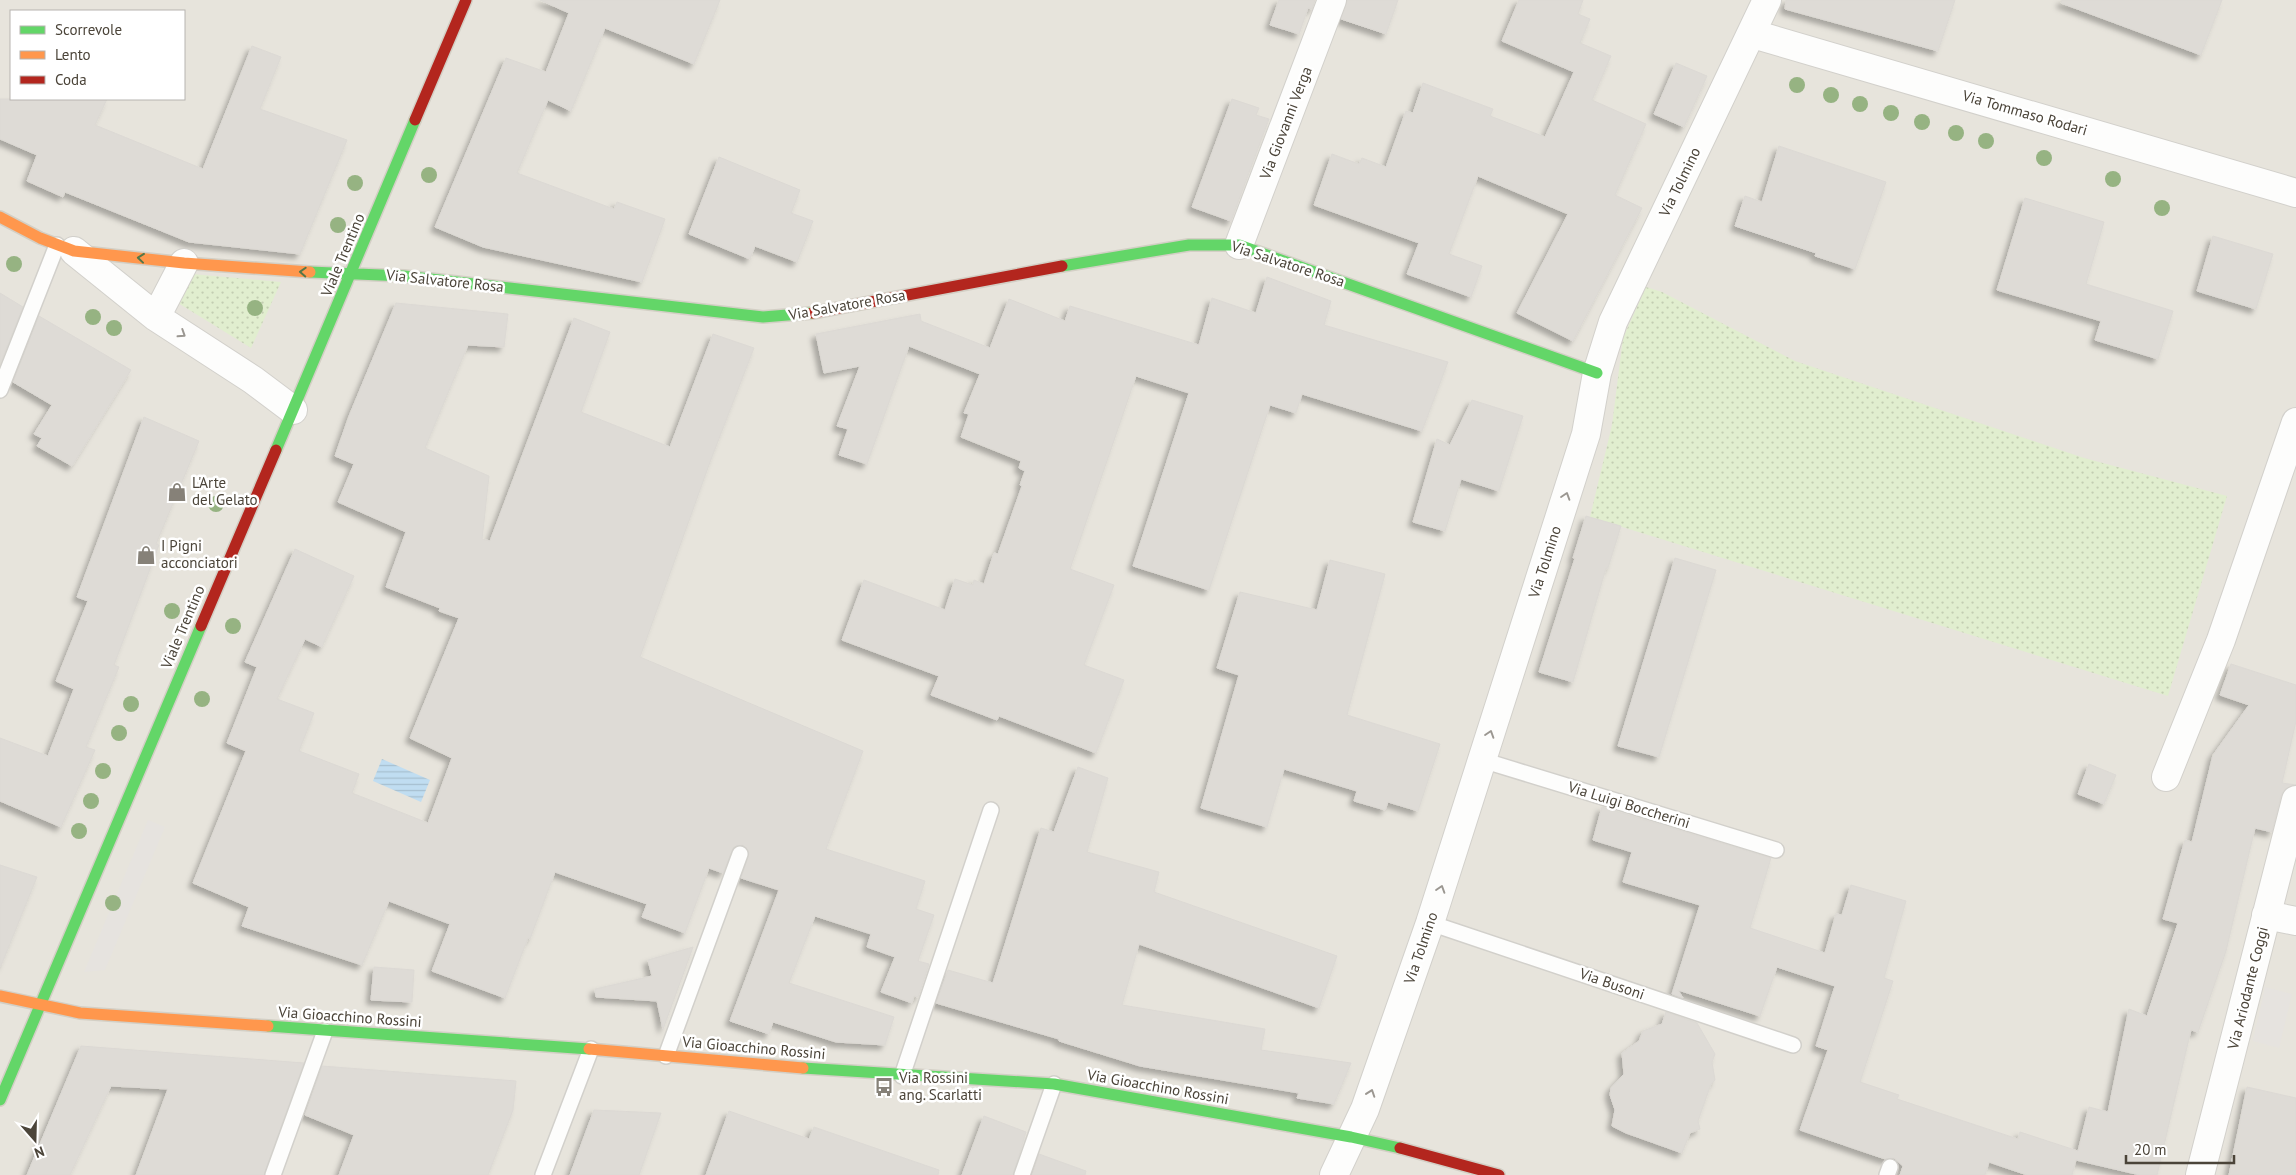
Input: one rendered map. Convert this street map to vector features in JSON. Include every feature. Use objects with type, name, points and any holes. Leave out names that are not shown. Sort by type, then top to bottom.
[{"type":"street","name":"Viale Trentino","points":[[0,1100],[352,273],[466,0]]},
{"type":"street","name":"Via Giovanni Verga","points":[[1239,245],[1332,0]]},
{"type":"street","name":"Via Tolmino","points":[[1334,1175],[1365,1109],[1430,923],[1586,434],[1604,348],[1622,301],[1768,0]]},
{"type":"street","name":"Via Tommaso Rodari","points":[[1753,34],[2296,193]]},
{"type":"street","name":"Via Salvatore Rosa","points":[[0,217],[66,248],[156,317],[253,380],[293,410]]},
{"type":"street","name":"Via Salvatore Rosa","points":[[66,248],[184,263],[304,272],[404,276],[744,315],[792,316],[1026,271],[1189,245],[1224,243],[1239,245],[1598,373]]},
{"type":"street","points":[[156,317],[184,263]]},
{"type":"street","points":[[2166,777],[2221,640],[2296,422]]},
{"type":"street","name":"Via Ariodante Coggi","points":[[2200,1175],[2296,800]]},
{"type":"street","points":[[2266,915],[2296,921]]},
{"type":"street","name":"Via Gioacchino Rossini","points":[[0,996],[39,1006],[80,1013],[591,1049],[902,1076],[1054,1084],[1351,1137],[1405,1149],[1499,1175]]},
{"type":"lane","points":[[0,390],[66,248]]},
{"type":"lane","name":"Via Luigi Boccherini","points":[[1482,760],[1776,850]]},
{"type":"lane","points":[[902,1076],[991,810]]},
{"type":"lane","points":[[666,1056],[740,854]]},
{"type":"lane","name":"Via Busoni","points":[[1430,923],[1793,1045]]},
{"type":"lane","points":[[273,1175],[325,1031]]},
{"type":"lane","points":[[543,1175],[591,1049]]},
{"type":"lane","points":[[1022,1175],[1054,1084]]},
{"type":"shaded area","points":[[0,0],[2296,0],[2296,1175],[0,1175]]},
{"type":"shaded area","points":[[148,820],[165,827],[105,970],[84,972]]},
{"type":"shaded area","points":[[2265,987],[2292,994],[2279,1048],[2253,1041]]},
{"type":"green space","points":[[192,274],[281,282],[251,348],[178,303]]},
{"type":"green space","points":[[1646,287],[1662,292],[1795,361],[2084,458],[2227,496],[2168,696],[1590,517],[1612,425],[1623,338]]},
{"type":"water","points":[[382,759],[430,780],[421,802],[373,781]]},
{"type":"building","points":[[540,0],[720,0],[694,64],[605,28],[571,111],[548,100],[517,173],[614,209],[617,202],[665,219],[642,282],[483,247],[435,227],[506,58],[546,72],[569,13]]},
{"type":"building","points":[[1279,0],[1315,0],[1312,9],[1308,8],[1299,34],[1270,25]]},
{"type":"building","points":[[1347,0],[1398,0],[1386,34],[1341,19]]},
{"type":"building","points":[[1519,0],[1583,0],[1578,14],[1590,19],[1580,43],[1611,56],[1592,100],[1646,124],[1615,195],[1642,208],[1573,341],[1517,313],[1568,214],[1478,176],[1449,254],[1482,266],[1471,297],[1407,274],[1419,243],[1314,205],[1332,154],[1359,164],[1362,158],[1386,167],[1406,111],[1413,113],[1423,83],[1493,109],[1490,116],[1545,137],[1574,72],[1502,41]]},
{"type":"building","points":[[1786,0],[1955,0],[1938,51],[1785,9]]},
{"type":"building","points":[[2062,0],[2222,0],[2201,55],[2061,3]]},
{"type":"building","points":[[252,46],[281,57],[260,109],[347,140],[300,254],[189,242],[65,192],[63,197],[27,181],[37,155],[0,139],[0,99],[107,100],[95,125],[203,169]]},
{"type":"building","points":[[1676,63],[1707,76],[1684,127],[1654,114]]},
{"type":"building","points":[[1232,99],[1259,108],[1256,115],[1269,119],[1231,221],[1192,207]]},
{"type":"building","points":[[1779,146],[1886,182],[1855,269],[1815,256],[1816,253],[1735,226],[1745,196],[1762,202]]},
{"type":"building","points":[[719,157],[800,190],[791,213],[813,221],[797,262],[755,246],[750,259],[689,234]]},
{"type":"building","points":[[2025,198],[2104,222],[2086,284],[2173,311],[2158,359],[2095,340],[2101,321],[1997,290]]},
{"type":"building","points":[[2213,236],[2273,254],[2256,309],[2197,291]]},
{"type":"building","points":[[1267,277],[1331,301],[1324,325],[1448,362],[1422,431],[1302,394],[1296,413],[1270,405],[1209,590],[1133,566],[1189,393],[1136,376],[1070,569],[1114,585],[1084,665],[1124,680],[1096,753],[999,716],[997,720],[931,695],[939,676],[842,640],[864,580],[945,610],[955,579],[973,585],[974,580],[984,584],[994,553],[998,554],[1022,486],[1020,485],[1025,471],[1019,468],[1021,461],[961,437],[969,414],[964,413],[980,374],[909,346],[867,464],[839,455],[848,429],[837,426],[860,366],[824,373],[816,334],[920,314],[921,321],[990,348],[1009,299],[1065,321],[1070,306],[1199,345],[1212,298],[1256,313]]},
{"type":"building","points":[[0,293],[23,307],[0,364]]},
{"type":"building","points":[[396,303],[508,314],[504,347],[468,345],[425,448],[489,476],[482,539],[490,541],[574,318],[610,332],[581,412],[670,447],[713,334],[754,348],[710,462],[640,657],[863,751],[826,849],[925,881],[916,909],[934,915],[918,961],[929,964],[918,997],[914,996],[912,1003],[881,992],[895,957],[867,947],[871,934],[815,916],[789,983],[894,1017],[885,1045],[836,1042],[773,1022],[769,1034],[730,1021],[779,890],[741,878],[749,853],[743,845],[734,847],[723,873],[709,868],[685,933],[642,917],[647,904],[555,872],[505,998],[432,971],[450,924],[389,901],[362,965],[242,926],[249,907],[193,883],[246,751],[227,743],[257,667],[245,662],[295,549],[354,576],[322,647],[305,639],[277,699],[314,713],[299,751],[359,774],[352,793],[428,823],[452,758],[410,738],[459,618],[439,611],[440,608],[386,587],[406,532],[338,502],[354,464],[335,456],[349,416]]},
{"type":"building","points":[[39,316],[131,370],[72,466],[37,446],[42,438],[34,434],[52,405],[13,382]]},
{"type":"building","points":[[1472,400],[1523,416],[1499,491],[1461,479],[1445,531],[1413,522],[1437,439],[1450,445]]},
{"type":"building","points":[[144,417],[199,441],[156,544],[159,545],[114,665],[119,667],[86,747],[95,750],[61,827],[0,801],[0,738],[48,756],[74,689],[56,681],[88,601],[77,597]]},
{"type":"building","points":[[1586,516],[1621,526],[1608,568],[1606,568],[1573,682],[1539,672],[1575,558],[1573,558]]},
{"type":"building","points":[[1675,558],[1716,570],[1659,757],[1618,746]]},
{"type":"building","points":[[1330,560],[1385,574],[1347,715],[1440,744],[1418,811],[1388,802],[1385,810],[1354,801],[1357,791],[1284,769],[1267,827],[1201,808],[1239,675],[1217,668],[1240,592],[1317,610]]},
{"type":"building","points":[[2231,664],[2296,685],[2296,721],[2282,783],[2296,785],[2285,789],[2281,796],[2272,832],[2255,828],[2226,951],[2198,1032],[2191,1030],[2157,1175],[2140,1175],[2076,1160],[2072,1175],[2027,1175],[1989,1162],[1985,1175],[1900,1175],[1903,1166],[1894,1158],[1885,1159],[1800,1130],[1828,1050],[1816,1046],[1835,986],[1777,967],[1760,1016],[1678,990],[1683,998],[1672,994],[1700,905],[1623,882],[1632,852],[1593,840],[1602,807],[1771,858],[1750,928],[1825,953],[1836,914],[1842,915],[1851,885],[1906,901],[1884,978],[1893,981],[1860,1082],[1899,1095],[1897,1099],[2018,1139],[2020,1132],[2078,1151],[2089,1107],[2108,1112],[2129,1009],[2147,1016],[2178,923],[2163,919],[2185,840],[2192,842],[2213,755],[2249,705],[2220,695]]},
{"type":"building","points":[[2089,764],[2116,775],[2104,804],[2078,794]]},
{"type":"building","points":[[1078,767],[1108,778],[1087,852],[1159,872],[1154,892],[1337,956],[1319,1008],[1139,944],[1122,1005],[1265,1029],[1261,1050],[1351,1063],[1334,1104],[1297,1098],[1299,1093],[1140,1066],[1059,1041],[1059,1039],[936,1003],[948,970],[993,983],[1041,828],[1054,832]]},
{"type":"building","points":[[0,865],[37,877],[1,966],[0,966]]},
{"type":"building","points":[[693,947],[663,1029],[657,1001],[596,997],[595,989],[652,976],[648,960]]},
{"type":"building","points":[[374,967],[414,970],[412,1002],[371,1000]]},
{"type":"building","points":[[1666,1012],[1697,1023],[1715,1054],[1712,1062],[1715,1080],[1711,1084],[1698,1121],[1700,1129],[1690,1133],[1682,1153],[1612,1126],[1615,1110],[1610,1095],[1611,1088],[1624,1074],[1622,1053],[1639,1041],[1643,1031],[1662,1024]]},
{"type":"building","points":[[81,1046],[304,1063],[264,1175],[136,1175],[168,1089],[111,1086],[70,1175],[27,1175]]},
{"type":"building","points":[[322,1066],[516,1081],[513,1110],[488,1175],[339,1175],[354,1135],[305,1115]]},
{"type":"building","points":[[2247,1087],[2296,1098],[2296,1175],[2229,1175]]},
{"type":"building","points":[[594,1110],[661,1113],[639,1175],[570,1175]]},
{"type":"building","points":[[729,1111],[809,1139],[814,1127],[939,1170],[938,1175],[706,1175]]},
{"type":"building","points":[[984,1116],[1026,1132],[1013,1175],[962,1175]]},
{"type":"building","points":[[1039,1154],[1086,1171],[1085,1175],[1032,1175]]},
{"type":"traffic: fast","points":[[276,450],[415,120]]},
{"type":"traffic: fast","points":[[1062,266],[1189,245],[1239,245],[1597,373]]},
{"type":"traffic: fast","points":[[310,272],[404,276],[763,317],[812,313]]},
{"type":"traffic: fast","points":[[0,1100],[201,626]]},
{"type":"traffic: fast","points":[[268,1026],[589,1049]]},
{"type":"traffic: fast","points":[[803,1068],[1054,1084],[1351,1137],[1400,1148]]},
{"type":"traffic: slow","points":[[0,217],[40,238],[74,251],[184,263],[310,272]]},
{"type":"traffic: slow","points":[[0,996],[80,1013],[268,1026]]},
{"type":"traffic: slow","points":[[589,1049],[803,1068]]},
{"type":"traffic: jam","points":[[415,120],[466,0]]},
{"type":"traffic: jam","points":[[812,313],[1062,266]]},
{"type":"traffic: jam","points":[[201,626],[276,450]]},
{"type":"traffic: jam","points":[[1400,1148],[1499,1175]]},
{"type":"place","name":"L'Arte del Gelato","points":[[177,492]]},
{"type":"place","name":"I Pigni acconciatori","points":[[146,555]]},
{"type":"place","name":"Via Rossini ang. Scarlatti","points":[[884,1087]]}]
